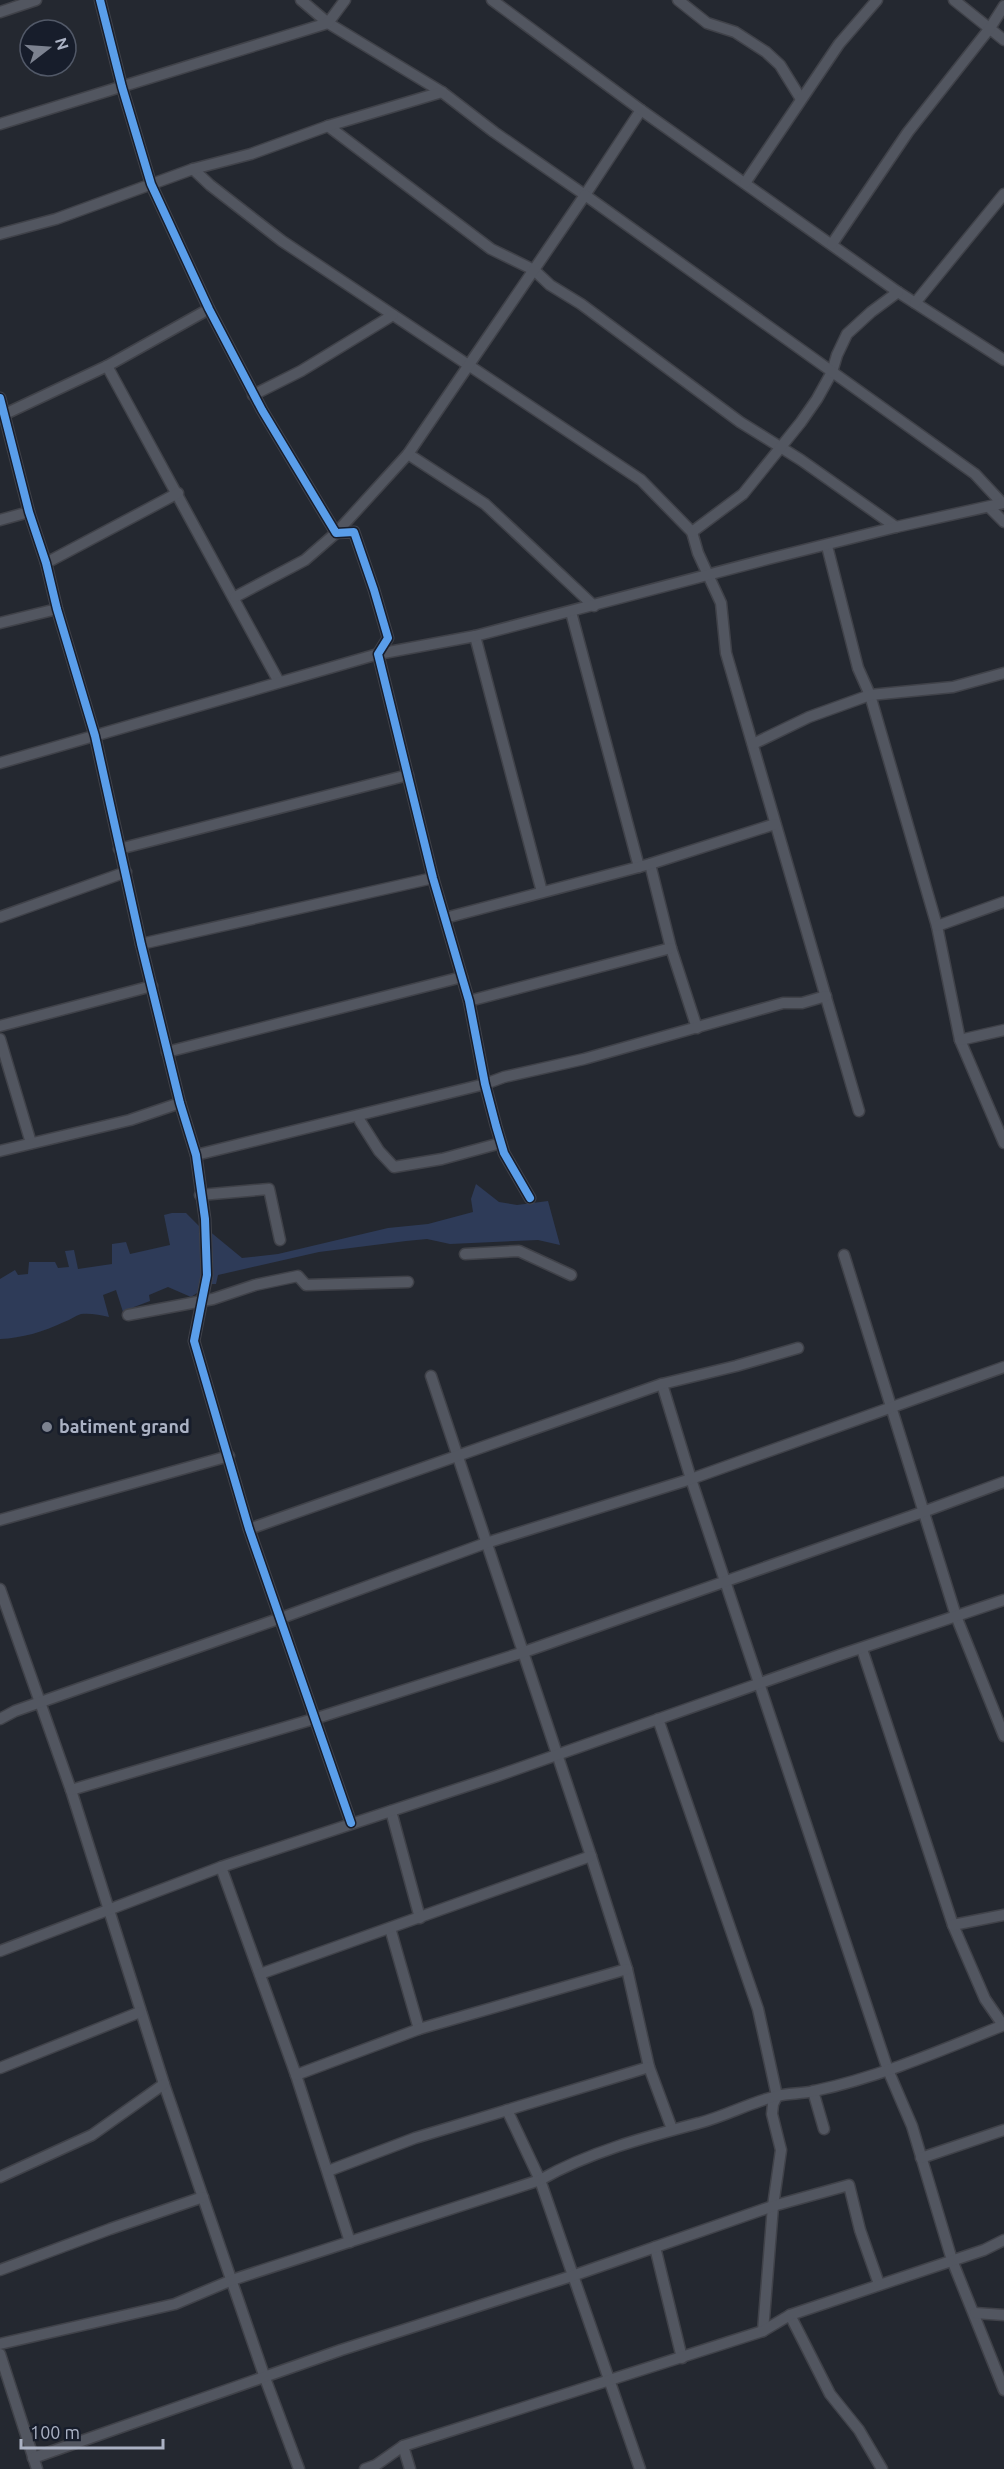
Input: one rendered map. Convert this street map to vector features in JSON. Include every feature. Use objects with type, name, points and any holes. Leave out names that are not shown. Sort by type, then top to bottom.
[{"type":"street","points":[[0,12],[36,0]]},
{"type":"street","points":[[100,0],[122,87],[151,184],[209,309],[253,395],[336,532]]},
{"type":"street","points":[[0,763],[378,654],[475,636],[708,574],[1003,503],[975,474],[494,132],[442,92],[328,23],[301,0]]},
{"type":"street","points":[[0,124],[328,23],[345,0]]},
{"type":"street","points":[[492,0],[641,110],[898,292],[1004,360]]},
{"type":"street","points":[[678,0],[707,23],[735,32],[766,52],[780,65],[801,99]]},
{"type":"street","points":[[745,183],[839,44],[877,0]]},
{"type":"street","points":[[954,0],[1004,40]]},
{"type":"street","points":[[832,244],[902,141],[990,28],[1004,6]]},
{"type":"street","points":[[0,234],[56,219],[193,169],[250,154],[328,126],[442,92]]},
{"type":"street","points":[[235,597],[305,560],[336,532],[408,454],[641,110]]},
{"type":"street","points":[[328,126],[491,249],[534,270],[550,285],[581,304],[740,422],[781,447],[896,527]]},
{"type":"street","points":[[193,169],[210,186],[282,241],[641,480],[692,532],[698,553],[721,603],[726,653],[859,1111]]},
{"type":"street","points":[[915,303],[1004,194]]},
{"type":"street","points":[[692,532],[743,494],[801,422],[832,372],[847,334],[898,292]]},
{"type":"street","points":[[5,414],[107,366],[209,309]]},
{"type":"street","points":[[253,395],[301,371],[393,315]]},
{"type":"street","points":[[107,366],[235,597],[279,682]]},
{"type":"street","points":[[0,398],[29,512],[46,563],[57,609],[95,736],[167,1052],[196,1155],[205,1219],[207,1275],[194,1341],[249,1529],[351,1823]]},
{"type":"street","points":[[408,454],[485,504],[594,606]]},
{"type":"street","points":[[46,563],[178,493]]},
{"type":"street","points":[[988,507],[1004,522]]},
{"type":"street","points":[[0,520],[29,512]]},
{"type":"street","points":[[336,532],[354,532],[388,638],[378,654],[433,878],[469,1001],[485,1084],[504,1153],[530,1198]]},
{"type":"street","points":[[827,546],[858,668],[870,695],[938,926],[960,1040],[1004,1143]]},
{"type":"street","points":[[0,622],[57,609]]},
{"type":"street","points":[[571,612],[644,866],[697,1028]]},
{"type":"street","points":[[475,636],[542,892]]},
{"type":"street","points":[[753,744],[809,717],[870,695],[953,687],[1004,673]]},
{"type":"street","points":[[119,849],[408,775]]},
{"type":"street","points":[[445,918],[644,866],[775,824]]},
{"type":"street","points":[[0,917],[126,872]]},
{"type":"street","points":[[141,944],[433,878]]},
{"type":"street","points":[[938,926],[1004,902]]},
{"type":"street","points":[[469,1001],[671,948]]},
{"type":"street","points":[[167,1052],[462,977]]},
{"type":"street","points":[[0,1026],[152,986]]},
{"type":"street","points":[[196,1155],[584,1059],[783,1003],[802,1003],[826,996]]},
{"type":"street","points":[[960,1040],[1004,1030]]},
{"type":"street","points":[[0,1039],[31,1143]]},
{"type":"street","points":[[0,1151],[130,1120],[180,1102]]},
{"type":"street","points":[[360,1121],[379,1151],[394,1167],[442,1159],[501,1143]]},
{"type":"street","points":[[200,1195],[268,1189],[280,1240]]},
{"type":"street","points":[[465,1254],[519,1251],[571,1275]]},
{"type":"street","points":[[844,1255],[957,1616],[1004,1736]]},
{"type":"street","points":[[129,1315],[202,1302],[255,1285],[298,1276],[306,1286],[408,1282]]},
{"type":"street","points":[[249,1529],[662,1384],[798,1348]]},
{"type":"street","points":[[0,1719],[15,1710],[281,1618],[486,1543],[691,1479],[1004,1367]]},
{"type":"street","points":[[431,1376],[591,1856],[627,1969],[649,2067],[672,2129]]},
{"type":"street","points":[[662,1384],[691,1479],[888,2070],[912,2126],[952,2260],[1004,2390]]},
{"type":"street","points":[[0,1520],[229,1456]]},
{"type":"street","points":[[72,1790],[316,1718],[524,1652],[1004,1482]]},
{"type":"street","points":[[0,1589],[72,1790],[164,2084],[265,2378],[300,2469]]},
{"type":"street","points":[[0,1951],[221,1868],[1004,1600]]},
{"type":"street","points":[[0,2344],[175,2304],[232,2280],[540,2180],[566,2165],[672,2129],[719,2117],[777,2096],[813,2091],[888,2070],[934,2055],[1004,2025],[985,1999],[953,1925],[861,1649]]},
{"type":"street","points":[[658,1719],[758,2009],[777,2096],[772,2114],[781,2151],[773,2206],[763,2331]]},
{"type":"street","points":[[391,1811],[420,1918]]},
{"type":"street","points":[[260,1974],[591,1856]]},
{"type":"street","points":[[221,1868],[296,2075],[350,2242]]},
{"type":"street","points":[[953,1925],[1004,1915]]},
{"type":"street","points":[[390,1928],[419,2028]]},
{"type":"street","points":[[296,2075],[419,2028],[627,1969]]},
{"type":"street","points":[[0,2068],[140,2012]]},
{"type":"street","points":[[328,2171],[415,2138],[649,2067]]},
{"type":"street","points":[[0,2177],[92,2135],[164,2084]]},
{"type":"street","points":[[813,2091],[824,2129]]},
{"type":"street","points":[[507,2110],[540,2180],[575,2275],[640,2469]]},
{"type":"street","points":[[921,2158],[1004,2130]]},
{"type":"street","points":[[0,2354],[35,2464],[341,2350],[575,2275],[773,2206],[849,2185],[860,2230],[879,2284]]},
{"type":"street","points":[[0,2270],[203,2197]]},
{"type":"street","points":[[365,2469],[376,2465],[403,2446],[763,2331],[790,2315],[984,2250],[1004,2240]]},
{"type":"street","points":[[655,2247],[682,2358]]},
{"type":"street","points":[[975,2313],[1004,2315]]},
{"type":"street","points":[[790,2315],[830,2394],[859,2430],[882,2469]]},
{"type":"street","points":[[403,2446],[410,2469]]},
{"type":"water","points":[[476,1184],[499,1202],[517,1205],[548,1201],[560,1245],[538,1240],[450,1244],[427,1239],[406,1241],[319,1252],[218,1275],[216,1284],[208,1284],[208,1230],[242,1258],[278,1254],[388,1228],[428,1224],[473,1212],[471,1199]]},
{"type":"water","points":[[186,1213],[201,1228],[205,1265],[200,1291],[191,1297],[168,1287],[149,1295],[150,1301],[134,1307],[124,1315],[116,1290],[103,1295],[109,1317],[81,1314],[40,1332],[0,1339],[0,1279],[15,1270],[18,1275],[28,1274],[29,1262],[55,1262],[58,1268],[69,1267],[65,1251],[74,1250],[78,1269],[112,1264],[112,1244],[126,1242],[130,1254],[170,1245],[164,1215]]},
{"type":"cycle path","points":[[100,0],[122,87],[151,184],[209,309],[262,410],[336,533],[354,532],[388,638],[378,654],[433,878],[469,1001],[485,1084],[496,1126],[504,1153],[530,1198]]},
{"type":"cycle path","points":[[0,398],[29,512],[46,563],[57,609],[95,736],[141,944],[180,1103],[196,1155],[205,1219],[207,1275],[194,1341],[249,1529],[351,1823]]},
{"type":"place","name":"batiment grand","points":[[47,1427]]}]
